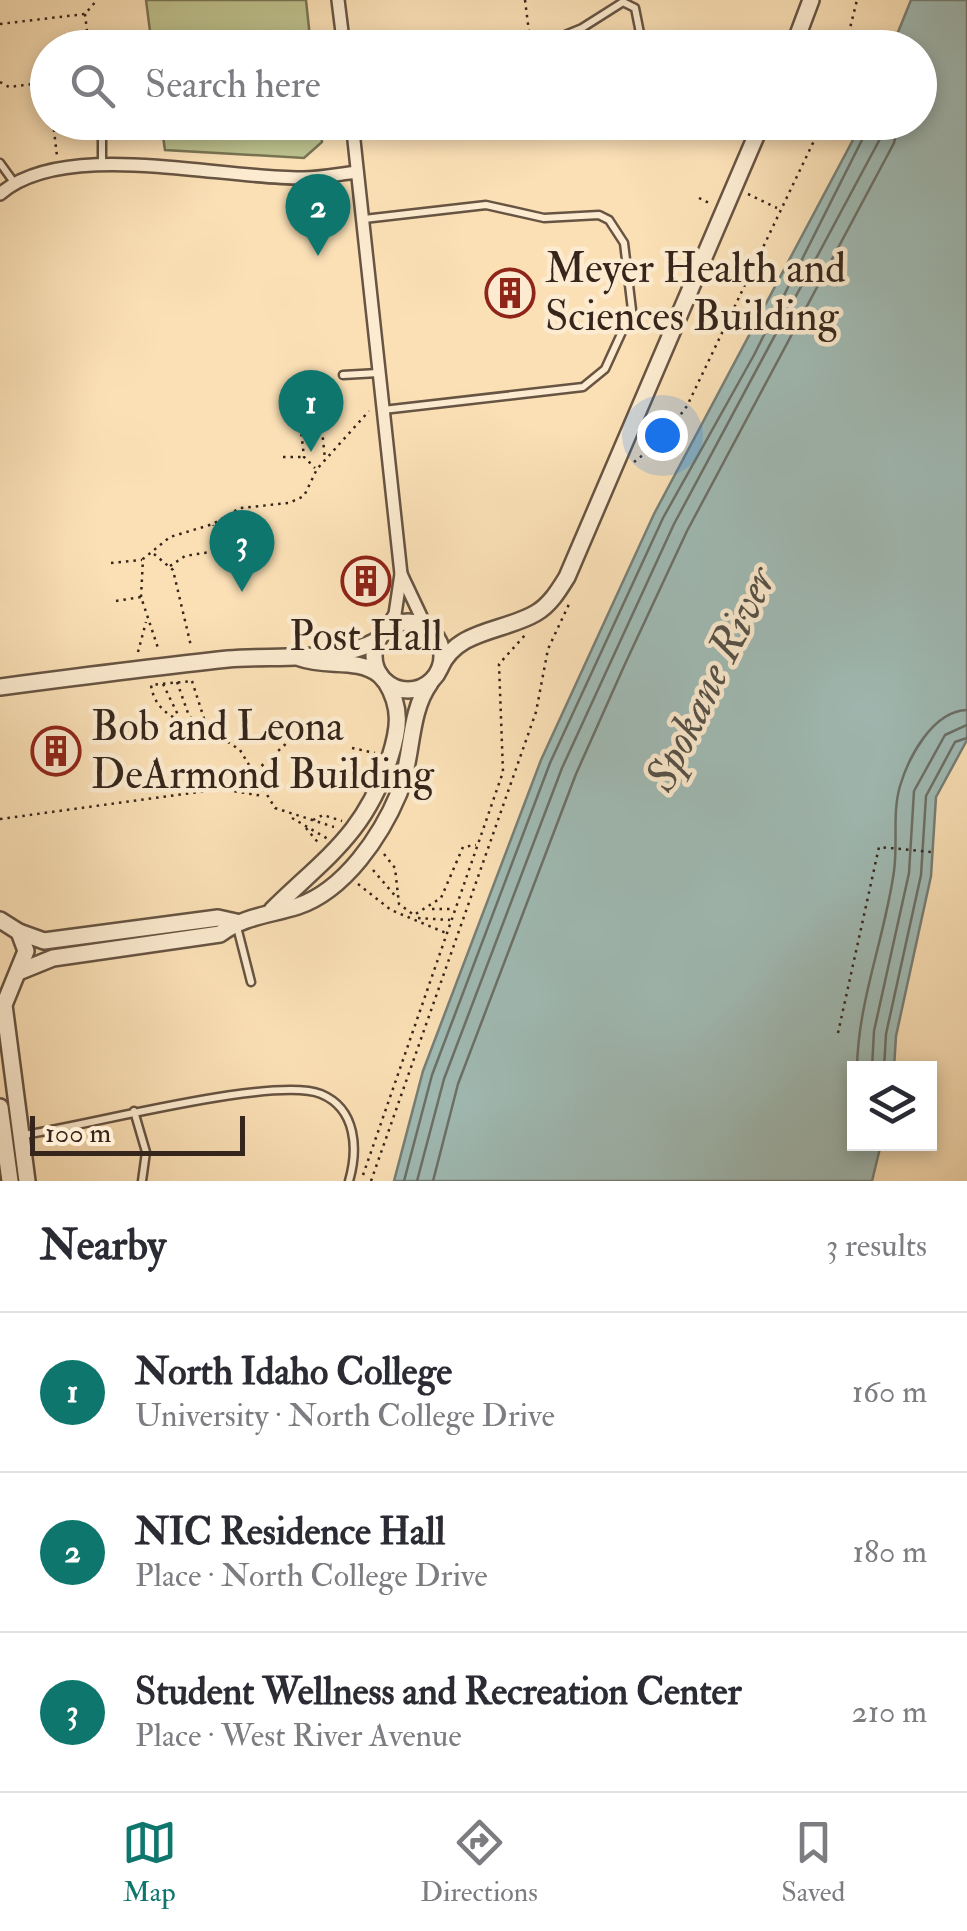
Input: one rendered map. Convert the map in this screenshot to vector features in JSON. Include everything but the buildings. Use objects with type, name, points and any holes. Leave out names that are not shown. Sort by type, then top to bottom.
[{"type":"street","points":[[338,0],[342,30]]},
{"type":"street","points":[[800,30],[811,0]]},
{"type":"street","points":[[272,910],[350,838],[376,798],[398,725],[396,700],[374,658],[395,614],[401,574],[354,140]]},
{"type":"street","points":[[12,979],[53,958],[220,934],[236,922],[299,906],[356,863],[380,830],[401,788],[419,703],[453,648],[536,614],[567,576],[754,140]]},
{"type":"street","points":[[0,194],[14,181],[58,166],[102,165],[302,178],[357,172]]},
{"type":"street","points":[[401,574],[426,627],[442,649],[440,668]]},
{"type":"street","points":[[0,687],[162,675],[232,659],[300,658],[362,648],[399,624],[426,627]]},
{"type":"street","points":[[300,658],[316,664],[362,665],[403,690],[430,683]]},
{"type":"street","points":[[1,920],[44,942],[218,918],[236,922]]},
{"type":"street","points":[[19,932],[26,951],[6,992],[5,1012],[27,1181]]},
{"type":"street","points":[[0,1107],[10,1181]]},
{"type":"lane","points":[[577,30],[623,2],[635,8],[642,30]]},
{"type":"lane","points":[[102,140],[102,165]]},
{"type":"lane","points":[[0,163],[14,181]]},
{"type":"lane","points":[[362,219],[486,205],[544,218],[599,214],[616,228],[624,243],[632,294],[627,324],[604,369],[583,387],[383,410]]},
{"type":"lane","points":[[343,375],[379,373]]},
{"type":"lane","points":[[236,922],[251,982]]},
{"type":"lane","points":[[21,1136],[76,1128],[134,1111],[263,1094],[319,1093],[339,1105],[350,1124],[355,1144],[348,1181]]},
{"type":"lane","points":[[134,1111],[146,1152],[142,1181]]},
{"type":"path","points":[[0,24],[85,14],[97,0]]},
{"type":"path","points":[[526,0],[529,30]]},
{"type":"path","points":[[850,30],[857,0]]},
{"type":"path","points":[[85,14],[86,30]]},
{"type":"path","points":[[0,82],[9,87],[30,84]]},
{"type":"path","points":[[56,140],[58,166]]},
{"type":"path","points":[[623,465],[640,460],[687,406],[814,140]]},
{"type":"path","points":[[749,194],[779,208]]},
{"type":"path","points":[[699,198],[711,204]]},
{"type":"path","points":[[298,404],[304,457]]},
{"type":"path","points":[[111,564],[143,560],[180,532],[213,524],[240,508],[296,500],[308,490],[317,469],[369,412]]},
{"type":"path","points":[[322,430],[325,460]]},
{"type":"path","points":[[283,456],[304,457],[317,469]]},
{"type":"path","points":[[170,566],[185,556],[216,551],[213,524]]},
{"type":"path","points":[[154,553],[170,566],[190,646]]},
{"type":"path","points":[[143,560],[141,597],[146,621],[155,634],[162,675],[182,722]]},
{"type":"path","points":[[370,1181],[536,712],[548,650],[575,592]]},
{"type":"path","points":[[116,600],[141,597]]},
{"type":"path","points":[[138,652],[146,621]]},
{"type":"path","points":[[360,1181],[505,762],[496,679],[498,664],[532,629]]},
{"type":"path","points":[[162,675],[177,682],[192,680],[208,730]]},
{"type":"path","points":[[162,675],[151,685],[156,703],[182,722],[230,741],[250,763],[265,796],[330,840],[344,822],[323,815],[313,820]]},
{"type":"path","points":[[177,682],[189,716],[208,730]]},
{"type":"path","points":[[254,772],[289,741]]},
{"type":"path","points":[[352,748],[381,756]]},
{"type":"path","points":[[0,819],[221,790],[246,780],[250,763]]},
{"type":"path","points":[[221,790],[265,796]]},
{"type":"path","points":[[291,817],[338,830]]},
{"type":"path","points":[[306,827],[322,847]]},
{"type":"path","points":[[425,911],[442,898],[463,847],[476,844]]},
{"type":"path","points":[[838,1033],[878,847],[932,852]]},
{"type":"path","points":[[384,853],[396,868],[398,899]]},
{"type":"path","points":[[365,863],[408,914]]},
{"type":"path","points":[[370,868],[356,882],[380,903],[447,933]]},
{"type":"path","points":[[408,914],[455,909]]},
{"type":"path","points":[[418,918],[451,920]]},
{"type":"green space","points":[[146,0],[306,0],[309,30],[150,30]]},
{"type":"green space","points":[[164,140],[322,142],[304,158],[165,150]]},
{"type":"water","name":"Spokane River","points":[[911,0],[967,0],[967,740],[936,797],[931,876],[896,1036],[894,1061],[847,1061],[847,1151],[879,1151],[872,1181],[394,1181],[423,1071],[541,760],[654,514],[853,140],[937,140],[937,30],[899,30]]},
{"type":"place","name":"NIC Residence Hall","points":[[318,256]]},
{"type":"place","name":"Meyer Health and Sciences Building","points":[[510,293]]},
{"type":"place","name":"North Idaho College","points":[[311,452]]},
{"type":"place","name":"Post Hall","points":[[366,581]]},
{"type":"place","name":"Student Wellness and Recreation Center","points":[[242,592]]},
{"type":"place","name":"Bob and Leona DeArmond Building","points":[[56,751]]}]
